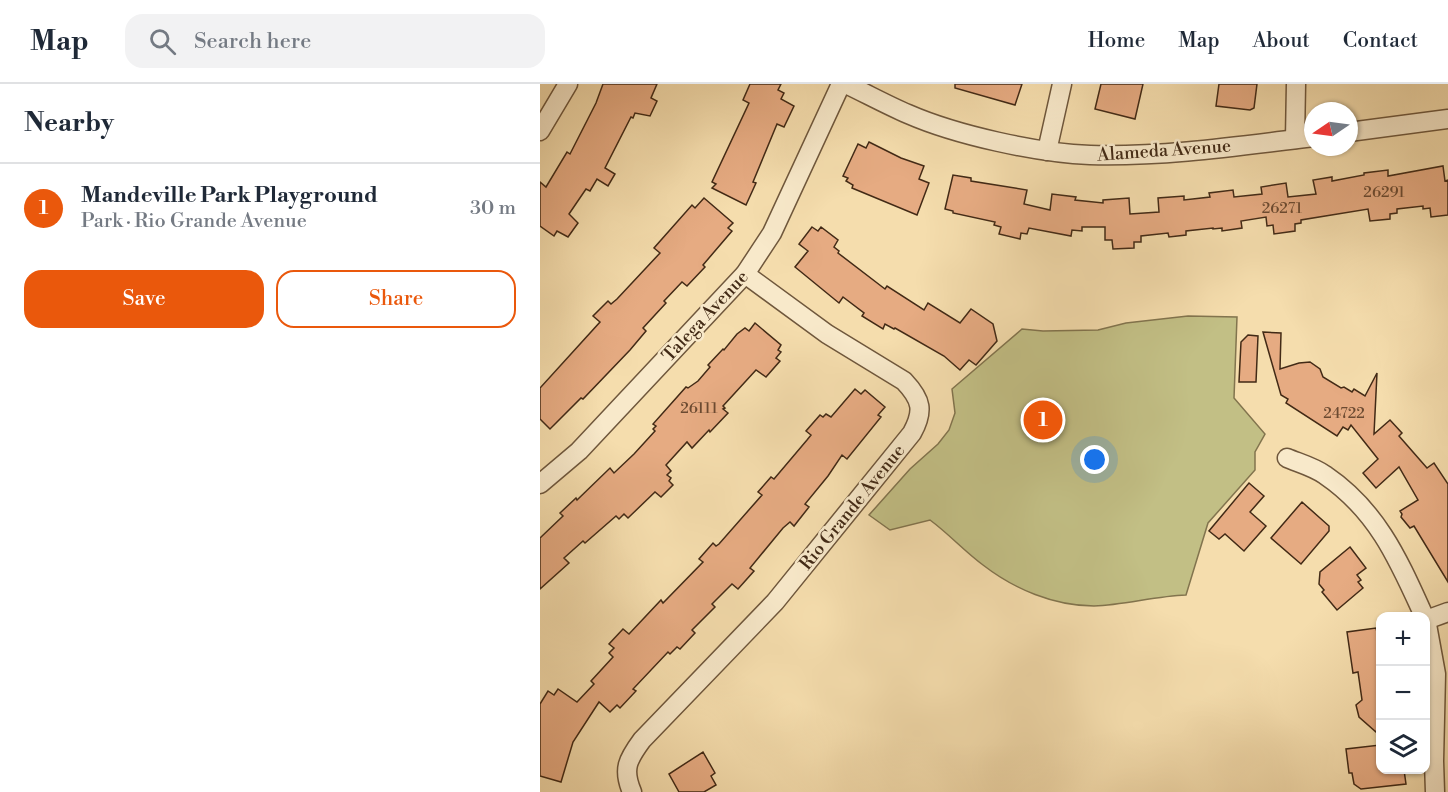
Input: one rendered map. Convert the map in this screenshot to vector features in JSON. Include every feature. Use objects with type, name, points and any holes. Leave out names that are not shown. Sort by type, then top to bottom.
[{"type":"street","points":[[540,131],[568,84]]},
{"type":"street","name":"Talega Avenue","points":[[540,484],[579,451],[745,274],[772,233],[841,84]]},
{"type":"street","name":"Alameda Avenue","points":[[846,84],[910,115],[976,136],[1047,151],[1089,155],[1153,155],[1304,138]]},
{"type":"street","points":[[1047,151],[1062,84]]},
{"type":"street","points":[[1296,84],[1304,138]]},
{"type":"street","points":[[1358,131],[1448,119]]},
{"type":"street","name":"Rio Grande Avenue","points":[[632,792],[627,781],[626,767],[642,740],[776,602],[912,433],[919,419],[920,405],[913,391],[904,381],[827,334],[745,274]]},
{"type":"street","points":[[1287,458],[1323,473],[1346,491],[1375,521],[1398,560],[1422,612]]},
{"type":"street","points":[[1430,617],[1448,612]]},
{"type":"street","points":[[1430,643],[1436,674],[1435,792]]},
{"type":"shaded area","points":[[1188,316],[1237,317],[1234,398],[1265,434],[1255,452],[1255,470],[1208,523],[1186,595],[1094,606],[1064,603],[1021,589],[995,574],[930,520],[890,530],[869,515],[949,430],[955,413],[952,389],[1022,329],[1098,330],[1126,323]]},
{"type":"building","points":[[603,84],[657,84],[651,98],[657,101],[650,116],[635,113],[633,118],[631,117],[605,168],[615,174],[608,186],[597,179],[590,191],[586,189],[569,214],[578,223],[568,237],[557,231],[554,236],[540,226],[540,182],[546,187],[567,152],[570,154]]},
{"type":"building","points":[[750,84],[781,84],[778,90],[784,93],[781,99],[794,106],[784,127],[777,124],[746,205],[712,188],[716,184],[712,182],[749,103],[743,100]]},
{"type":"building","points":[[955,84],[1022,84],[1015,105],[955,88]]},
{"type":"building","points":[[1101,84],[1143,84],[1135,119],[1095,109]]},
{"type":"building","points":[[1219,84],[1257,84],[1254,108],[1250,110],[1216,106]]},
{"type":"building","points":[[869,142],[901,158],[924,166],[919,179],[929,183],[917,215],[852,188],[853,185],[846,181],[848,178],[843,176],[858,144],[866,148]]},
{"type":"building","points":[[1443,166],[1445,181],[1448,180],[1448,215],[1431,217],[1430,208],[1423,209],[1423,206],[1397,209],[1397,213],[1390,214],[1390,219],[1370,221],[1368,209],[1301,220],[1301,223],[1295,224],[1295,231],[1274,234],[1273,225],[1267,226],[1266,217],[1241,221],[1242,228],[1222,231],[1222,228],[1213,228],[1186,231],[1186,235],[1169,237],[1168,233],[1141,236],[1141,242],[1134,242],[1134,248],[1113,249],[1112,240],[1105,240],[1105,227],[1082,227],[1082,231],[1072,230],[1071,236],[1029,228],[1027,234],[1021,233],[1020,239],[999,234],[1001,227],[994,225],[995,222],[953,213],[945,209],[953,175],[971,178],[971,181],[1027,190],[1024,204],[1050,210],[1052,194],[1076,197],[1075,200],[1103,203],[1103,200],[1129,198],[1130,214],[1159,212],[1158,198],[1184,196],[1184,200],[1210,197],[1209,193],[1233,190],[1234,197],[1262,194],[1261,187],[1286,183],[1288,197],[1316,194],[1313,180],[1332,177],[1332,181],[1388,170],[1388,176]]},
{"type":"building","points":[[704,198],[733,223],[728,228],[732,231],[703,265],[705,267],[687,286],[682,282],[664,301],[666,303],[643,328],[646,331],[630,350],[583,399],[581,398],[550,429],[540,419],[540,388],[600,322],[593,316],[608,301],[611,304],[617,299],[660,253],[654,248],[692,205],[695,208]]},
{"type":"building","points":[[812,227],[818,231],[821,227],[838,240],[834,247],[839,251],[838,253],[885,289],[887,286],[924,310],[928,303],[960,323],[971,309],[993,324],[997,341],[976,365],[969,360],[960,370],[944,356],[895,328],[885,324],[883,329],[862,316],[864,313],[843,297],[839,303],[795,267],[808,251],[799,244]]},
{"type":"building","points":[[755,323],[781,345],[778,350],[781,352],[776,358],[780,361],[766,377],[756,370],[723,406],[728,413],[710,432],[709,430],[692,448],[687,442],[666,465],[671,471],[667,475],[671,478],[669,481],[673,485],[661,497],[655,492],[628,518],[624,514],[619,519],[616,516],[585,543],[583,541],[564,558],[569,563],[540,589],[540,538],[563,516],[560,513],[610,468],[614,473],[634,454],[655,431],[653,429],[656,426],[653,424],[686,387],[698,381],[710,367],[708,365],[737,334],[745,328],[749,331]]},
{"type":"building","points":[[1263,332],[1281,333],[1280,369],[1310,362],[1320,369],[1323,377],[1341,388],[1344,387],[1352,392],[1354,389],[1365,396],[1377,373],[1374,434],[1390,420],[1402,433],[1399,436],[1427,468],[1434,463],[1448,484],[1448,582],[1414,526],[1410,528],[1401,517],[1400,511],[1418,500],[1399,467],[1376,488],[1363,473],[1378,459],[1351,425],[1348,430],[1343,427],[1337,436],[1286,403],[1288,399],[1281,395]]},
{"type":"building","points":[[1248,335],[1258,336],[1256,382],[1239,382],[1241,342]]},
{"type":"building","points":[[855,389],[861,394],[865,390],[885,407],[878,415],[881,417],[847,459],[842,455],[805,504],[809,507],[794,526],[790,522],[783,528],[750,568],[754,571],[738,589],[732,584],[712,604],[715,607],[692,630],[695,633],[680,649],[677,647],[670,654],[668,652],[633,689],[636,691],[620,708],[617,705],[610,712],[599,702],[573,742],[561,782],[540,776],[540,704],[548,691],[554,695],[558,689],[577,702],[594,684],[591,681],[613,657],[609,653],[614,648],[609,644],[623,629],[629,634],[661,600],[663,603],[703,562],[699,559],[713,543],[716,546],[719,544],[762,495],[758,492],[771,477],[774,479],[811,435],[806,431],[820,415],[823,417],[826,414],[831,417]]},
{"type":"building","points":[[1249,483],[1264,496],[1250,512],[1266,526],[1244,551],[1225,534],[1219,539],[1209,531]]},
{"type":"building","points":[[1302,502],[1329,526],[1329,531],[1301,564],[1271,538]]},
{"type":"building","points":[[1350,547],[1366,568],[1357,575],[1361,580],[1358,582],[1363,588],[1337,610],[1322,592],[1324,590],[1319,584],[1320,572]]},
{"type":"building","points":[[1376,628],[1376,732],[1359,717],[1356,705],[1362,700],[1358,672],[1353,673],[1347,632]]},
{"type":"building","points":[[1376,745],[1376,774],[1405,774],[1406,784],[1361,789],[1354,784],[1352,773],[1349,773],[1346,749]]},
{"type":"building","points":[[703,752],[715,773],[711,776],[716,785],[704,792],[679,792],[669,774]]},
{"type":"place","name":"Mandeville Park Playground","points":[[1043,420]]}]
